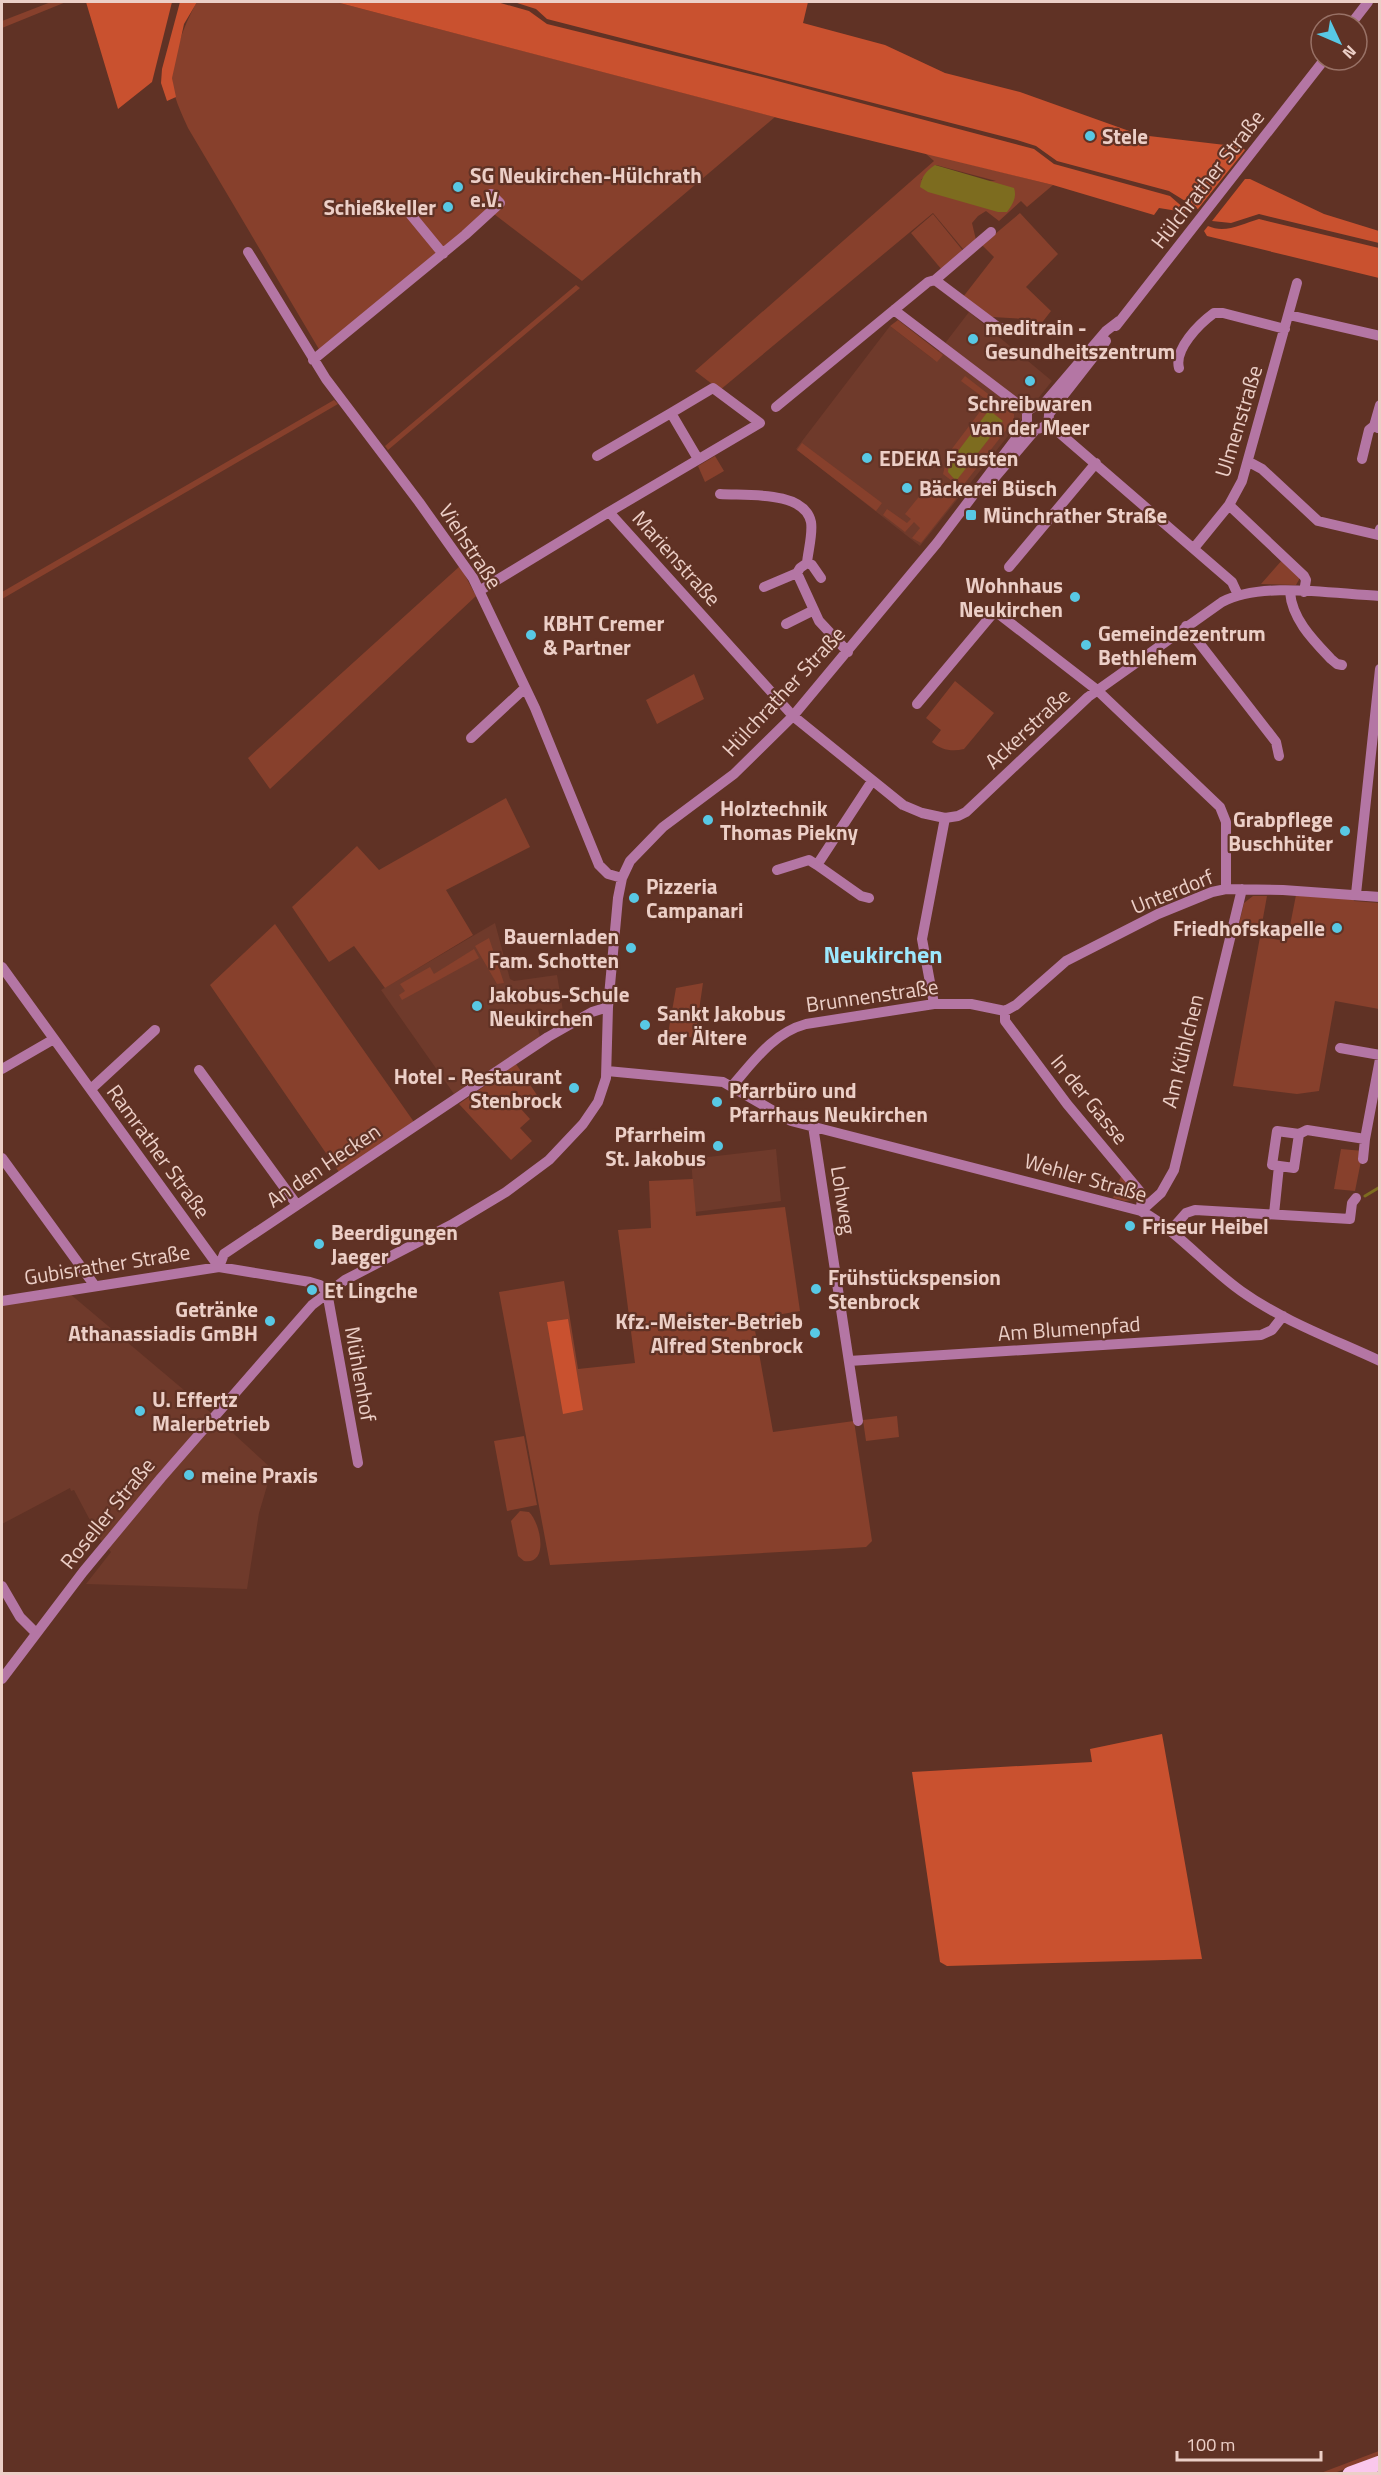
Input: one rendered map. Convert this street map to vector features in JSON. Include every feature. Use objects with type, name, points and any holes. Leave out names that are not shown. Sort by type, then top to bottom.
[{"type":"main road","points":[[1350,2474],[1380,2463]]},
{"type":"street","name":"Hülchrather Straße","points":[[622,878],[630,861],[648,841],[729,778],[793,716],[937,543],[955,525],[1030,421],[1045,426],[1046,415],[1106,331],[1119,321],[1315,72]]},
{"type":"street","points":[[313,360],[443,254],[500,203],[491,194]]},
{"type":"street","points":[[411,215],[443,254]]},
{"type":"street","points":[[776,407],[928,282],[935,280],[991,232]]},
{"type":"street","name":"Viehstraße","points":[[248,252],[313,360],[465,566],[525,688],[599,865],[608,874],[622,878]]},
{"type":"street","points":[[935,280],[999,328],[1020,330]]},
{"type":"street","name":"Ulmenstraße","points":[[1194,548],[1228,506],[1249,462],[1297,283]]},
{"type":"street","points":[[894,310],[1030,421],[1035,406],[1046,415],[1096,464],[1232,582],[1238,594]]},
{"type":"street","points":[[1179,368],[1177,360],[1186,343],[1214,313],[1223,313],[1285,329]]},
{"type":"street","points":[[1289,315],[1380,336]]},
{"type":"street","points":[[597,456],[713,388],[760,423],[609,512]]},
{"type":"street","points":[[1362,459],[1369,430],[1377,427],[1380,405]]},
{"type":"street","points":[[671,413],[698,459]]},
{"type":"street","points":[[1249,462],[1262,469],[1318,521],[1379,533]]},
{"type":"street","points":[[1009,567],[1096,464]]},
{"type":"street","points":[[720,494],[787,499],[800,504],[807,513],[811,524],[807,563],[797,573],[764,587]]},
{"type":"street","points":[[1228,506],[1304,576],[1306,580],[1304,592]]},
{"type":"street","name":"Marienstraße","points":[[479,591],[609,512],[793,716],[872,781],[909,808],[945,818]]},
{"type":"street","points":[[807,563],[821,578]]},
{"type":"street","points":[[797,573],[819,621],[848,652]]},
{"type":"street","name":"Ackerstraße","points":[[945,818],[958,816],[969,810],[1097,690],[1216,605],[1238,594],[1258,591],[1376,595]]},
{"type":"street","points":[[1290,592],[1292,607],[1300,623],[1331,659],[1342,665]]},
{"type":"street","points":[[786,624],[814,610]]},
{"type":"street","points":[[917,704],[995,610],[1097,690],[1222,810],[1226,822],[1226,889]]},
{"type":"street","points":[[1186,626],[1276,742],[1279,756]]},
{"type":"street","points":[[1356,894],[1380,669]]},
{"type":"street","points":[[471,738],[525,688]]},
{"type":"street","points":[[817,866],[872,781]]},
{"type":"street","points":[[934,1004],[922,939],[945,818]]},
{"type":"street","points":[[777,870],[809,860],[861,896],[869,898]]},
{"type":"street","name":"Roseller Straße","points":[[2,1679],[83,1572],[219,1410],[294,1324],[327,1292],[357,1273],[487,1204],[536,1171],[591,1115],[601,1095],[607,1071],[608,1007],[616,909],[622,878]]},
{"type":"street","name":"Unterdorf","points":[[1005,1011],[1016,1005],[1066,961],[1176,906],[1203,895],[1226,889],[1242,889],[1380,897]]},
{"type":"street","name":"Am Kühlchen","points":[[1141,1211],[1161,1193],[1173,1174],[1242,889]]},
{"type":"street","name":"Ramrather Straße","points":[[2,967],[219,1267]]},
{"type":"street","name":"Brunnenstraße","points":[[732,1086],[772,1041],[790,1029],[824,1020],[934,1004],[971,1004],[1005,1011]]},
{"type":"street","name":"An den Hecken","points":[[219,1267],[224,1254],[548,1036],[582,1017],[608,1007]]},
{"type":"street","name":"In der Gasse","points":[[1005,1011],[1005,1021],[1066,1104],[1142,1194],[1141,1211]]},
{"type":"street","points":[[91,1089],[155,1030]]},
{"type":"street","points":[[2,1069],[54,1039]]},
{"type":"street","points":[[1340,1048],[1380,1057],[1363,1160]]},
{"type":"street","points":[[199,1070],[297,1205]]},
{"type":"street","name":"Wehler Straße","points":[[607,1071],[678,1076],[719,1082],[732,1086],[783,1118],[1141,1211],[1171,1230],[1231,1284],[1283,1316],[1377,1359]]},
{"type":"street","name":"Lohweg","points":[[813,1126],[858,1421]]},
{"type":"street","points":[[1299,1134],[1294,1168],[1272,1165],[1277,1131],[1299,1134],[1307,1130],[1365,1139]]},
{"type":"street","points":[[2,1158],[95,1286]]},
{"type":"street","points":[[1274,1214],[1279,1166]]},
{"type":"street","points":[[1171,1230],[1184,1215],[1192,1211],[1350,1219],[1352,1203],[1356,1198]]},
{"type":"street","points":[[219,1267],[314,1283],[327,1292]]},
{"type":"street","name":"Gubisrather Straße","points":[[2,1301],[219,1267]]},
{"type":"street","name":"Mühlenhof","points":[[327,1292],[358,1463]]},
{"type":"street","name":"Am Blumenpfad","points":[[849,1361],[1261,1335],[1272,1330],[1283,1316]]},
{"type":"street","points":[[2,1586],[20,1617],[36,1633]]},
{"type":"shaded area","points":[[51,2],[66,2],[2,28],[2,21]]},
{"type":"shaded area","points":[[86,2],[172,2],[152,82],[118,109]]},
{"type":"shaded area","points":[[180,2],[197,2],[184,24],[172,78],[176,97],[167,101],[161,83],[162,69]]},
{"type":"shaded area","name":"SG Neukirchen-Hülchrath e.V.","points":[[197,2],[336,2],[775,117],[582,281],[494,214],[323,356],[188,128],[178,104],[172,84],[174,60],[184,28]]},
{"type":"shaded area","points":[[336,2],[497,2],[529,11],[547,24],[766,78],[1034,149],[1054,164],[1170,196],[1186,210],[1184,212],[1159,208],[1154,215],[1053,185],[778,118]]},
{"type":"shaded area","points":[[514,2],[808,2],[803,23],[885,45],[945,73],[1020,92],[1132,132],[1242,147],[1245,150],[1198,209],[1169,191],[1057,161],[1036,146],[1017,140],[547,19],[536,9]]},
{"type":"shaded area","points":[[925,153],[1053,185],[1027,207],[1021,201],[999,221],[986,211],[978,216],[972,223],[976,240],[963,249],[933,213],[720,390],[695,371],[934,161]],"holes":[[[936,165],[996,181],[921,180]]]},
{"type":"shaded area","points":[[935,165],[1014,188],[1013,203],[1007,212],[998,212],[928,192],[920,187],[921,183],[925,174]]},
{"type":"shaded area","points":[[1245,179],[1250,179],[1324,214],[1379,231],[1379,243],[1259,214],[1231,223],[1212,221]]},
{"type":"shaded area","points":[[1020,213],[1058,254],[1026,287],[1051,311],[1037,329],[1025,319],[992,317],[963,297],[994,257],[982,245]]},
{"type":"shaded area","points":[[933,214],[964,252],[942,270],[911,233]]},
{"type":"shaded area","points":[[1259,219],[1379,248],[1379,278],[1207,236],[1204,231],[1208,226],[1227,229]]},
{"type":"shaded area","points":[[576,285],[580,288],[388,450],[385,446]]},
{"type":"shaded area","points":[[969,312],[1052,381],[920,546],[796,449],[890,326],[933,359]]},
{"type":"shaded area","points":[[898,320],[943,355],[937,362],[890,326]]},
{"type":"shaded area","points":[[965,376],[1014,414],[1014,420],[961,488],[943,474],[948,454],[988,401],[961,381]],"holes":[[[989,411],[1003,421],[956,480],[949,463]]]},
{"type":"shaded area","points":[[334,400],[338,404],[2,599],[2,592]]},
{"type":"shaded area","points":[[989,410],[1003,421],[956,481],[948,472],[949,463]]},
{"type":"shaded area","points":[[802,443],[882,503],[876,511],[797,450]]},
{"type":"shaded area","points":[[715,456],[724,471],[705,482],[698,466]]},
{"type":"shaded area","points":[[937,479],[959,495],[921,543],[912,538],[920,528],[914,522],[905,532],[883,515],[887,509],[907,523],[911,519],[905,514],[926,488],[929,490]]},
{"type":"shaded area","points":[[1283,559],[1301,576],[1296,585],[1261,584]]},
{"type":"shaded area","points":[[460,566],[476,596],[270,789],[248,758]]},
{"type":"shaded area","points":[[694,674],[704,699],[657,724],[646,700]]},
{"type":"shaded area","points":[[955,681],[994,713],[964,749],[951,750],[943,749],[932,742],[941,730],[926,718]]},
{"type":"shaded area","points":[[506,798],[530,847],[446,890],[473,935],[385,988],[354,946],[329,962],[292,907],[357,846],[379,870]]},
{"type":"shaded area","points":[[1296,895],[1379,903],[1379,1009],[1335,1001],[1319,1091],[1297,1094],[1233,1086],[1260,937],[1287,941]]},
{"type":"shaded area","points":[[1253,896],[1267,896],[1261,929],[1239,924],[1244,903]]},
{"type":"shaded area","name":"Jakobus-Schule Neukirchen","points":[[495,923],[510,979],[514,981],[557,975],[565,1023],[538,1029],[540,1037],[454,1094],[381,990]]},
{"type":"shaded area","points":[[275,924],[414,1122],[339,1172],[210,985]]},
{"type":"shaded area","points":[[489,938],[504,983],[497,984],[475,946]]},
{"type":"shaded area","points":[[474,949],[479,958],[402,1000],[399,995],[405,991],[400,984],[430,967],[434,974]]},
{"type":"shaded area","points":[[703,983],[695,1038],[668,1034],[676,988]]},
{"type":"shaded area","points":[[516,1064],[537,1095],[521,1109],[530,1119],[520,1128],[532,1141],[511,1160],[459,1104]]},
{"type":"shaded area","points":[[776,1149],[781,1201],[695,1212],[691,1159]]},
{"type":"shaded area","points":[[1341,1149],[1363,1151],[1355,1191],[1334,1189]]},
{"type":"shaded area","points":[[1122,1173],[1138,1194],[1134,1200],[1125,1201],[1113,1198]]},
{"type":"shaded area","points":[[693,1179],[696,1216],[785,1207],[800,1311],[753,1319],[773,1432],[854,1421],[872,1541],[866,1547],[550,1565],[499,1292],[564,1281],[578,1369],[635,1363],[618,1230],[651,1228],[649,1181]]},
{"type":"shaded area","points":[[69,1293],[210,1412],[272,1469],[259,1513],[247,1589],[86,1584],[111,1552],[100,1539],[74,1490],[71,1491],[70,1488],[2,1524],[2,1305]]},
{"type":"shaded area","points":[[568,1319],[583,1410],[563,1414],[547,1322]]},
{"type":"shaded area","points":[[897,1416],[899,1437],[866,1441],[863,1420]]},
{"type":"shaded area","points":[[524,1436],[537,1505],[507,1511],[494,1441]]},
{"type":"shaded area","points":[[520,1511],[529,1512],[537,1524],[540,1550],[532,1560],[524,1561],[518,1556],[511,1521]]},
{"type":"shaded area","points":[[1162,1734],[1202,1959],[947,1966],[940,1962],[912,1772],[1092,1762],[1090,1749]]},
{"type":"shaded area","points":[[1379,2451],[1379,2457],[1334,2473],[1318,2474]]},
{"type":"waterway","points":[[1365,1196],[1380,1187]]},
{"type":"place","name":"Stele","points":[[1090,136]]},
{"type":"place","name":"SG Neukirchen-Hülchrath e.V.","points":[[458,187]]},
{"type":"place","name":"Schießkeller","points":[[448,207]]},
{"type":"place","name":"meditrain - Gesundheitszentrum","points":[[973,339]]},
{"type":"place","name":"Schreibwaren van der Meer","points":[[1030,381]]},
{"type":"place","name":"EDEKA Fausten","points":[[867,458]]},
{"type":"place","name":"Bäckerei Büsch","points":[[907,488]]},
{"type":"place","name":"Münchrather Straße","points":[[971,515]]},
{"type":"place","name":"Wohnhaus Neukirchen","points":[[1075,597]]},
{"type":"place","name":"KBHT Cremer & Partner","points":[[531,635]]},
{"type":"place","name":"Gemeindezentrum Bethlehem","points":[[1086,645]]},
{"type":"place","name":"Holztechnik Thomas Piekny","points":[[708,820]]},
{"type":"place","name":"Grabpflege Buschhüter","points":[[1345,831]]},
{"type":"place","name":"Pizzeria Campanari","points":[[634,898]]},
{"type":"place","name":"Friedhofskapelle","points":[[1337,928]]},
{"type":"place","name":"Bauernladen Fam. Schotten","points":[[631,948]]},
{"type":"place","name":"Jakobus-Schule Neukirchen","points":[[477,1006]]},
{"type":"place","name":"Sankt Jakobus der Ältere","points":[[645,1025]]},
{"type":"place","name":"Hotel - Restaurant Stenbrock","points":[[574,1088]]},
{"type":"place","name":"Pfarrbüro und Pfarrhaus Neukirchen","points":[[717,1102]]},
{"type":"place","name":"Pfarrheim St. Jakobus","points":[[718,1146]]},
{"type":"place","name":"Friseur Heibel","points":[[1130,1226]]},
{"type":"place","name":"Beerdigungen Jaeger","points":[[319,1244]]},
{"type":"place","name":"Frühstückspension Stenbrock","points":[[816,1289]]},
{"type":"place","name":"Et Lingche","points":[[312,1290]]},
{"type":"place","name":"Getränke Athanassiadis GmBH","points":[[270,1321]]},
{"type":"place","name":"Kfz.-Meister-Betrieb Alfred Stenbrock","points":[[815,1333]]},
{"type":"place","name":"U. Effertz Malerbetrieb","points":[[140,1411]]},
{"type":"place","name":"meine Praxis","points":[[189,1475]]},
{"type":"district","name":"Neukirchen","points":[[883,954]]}]
